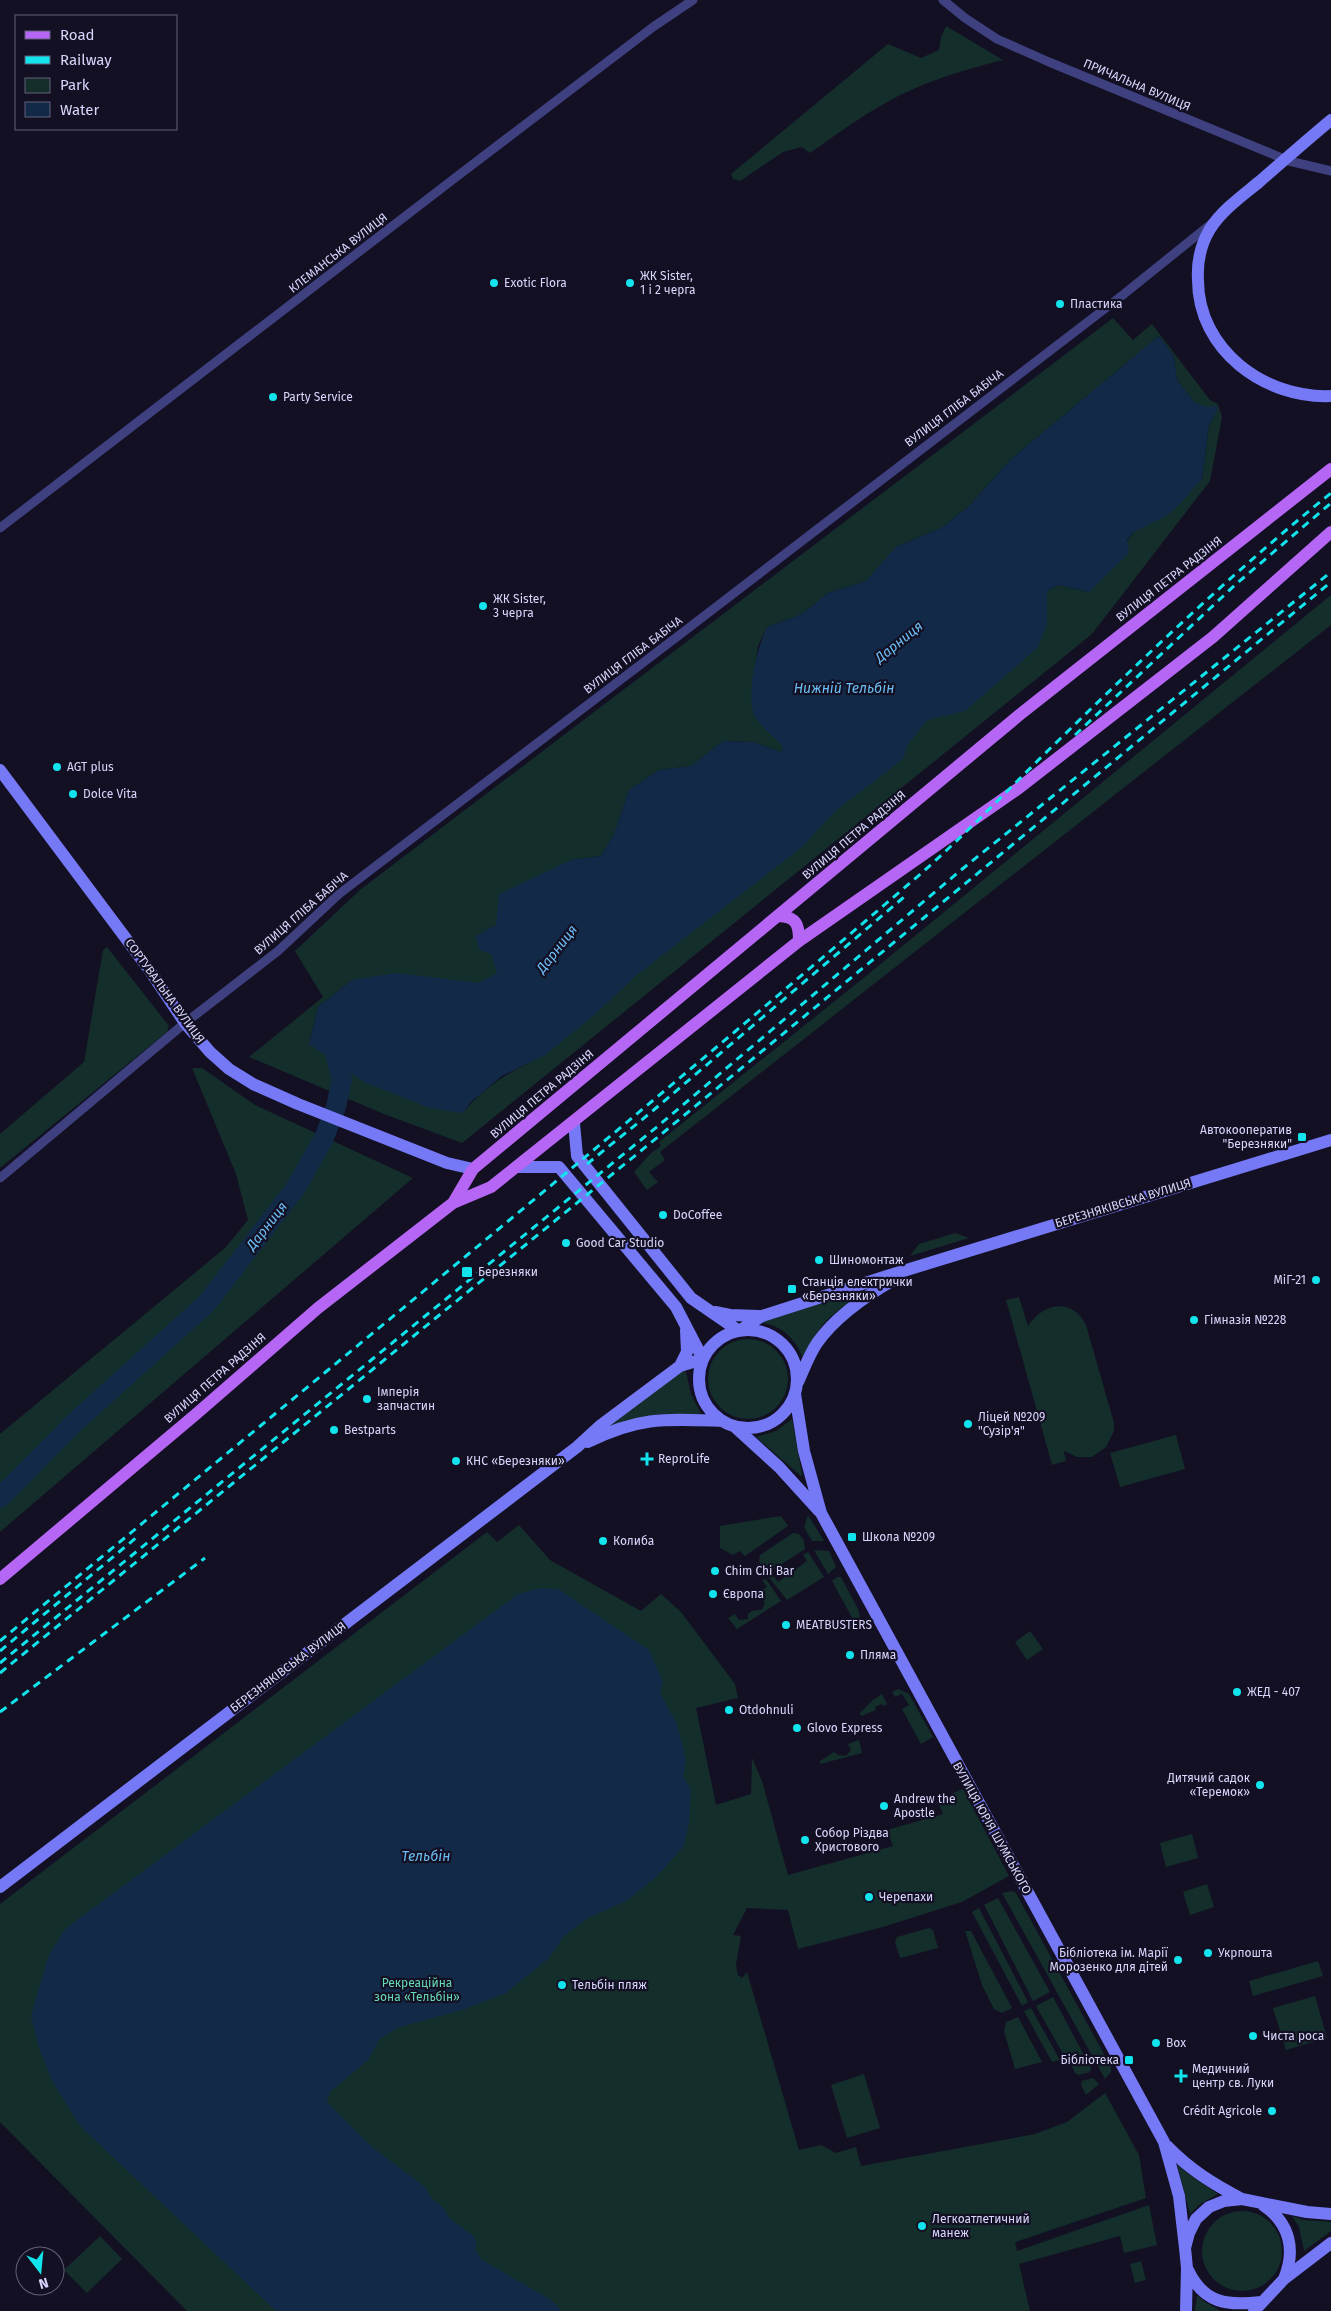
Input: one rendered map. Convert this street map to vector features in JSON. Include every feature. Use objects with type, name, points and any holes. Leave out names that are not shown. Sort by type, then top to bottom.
[{"type":"main road","name":"ВУЛИЦЯ ПЕТРА РАДЗІНЯ","points":[[453,1203],[473,1169],[1023,712],[1331,469]]},
{"type":"main road","name":"ВУЛИЦЯ ПЕТРА РАДЗІНЯ","points":[[0,1579],[195,1415],[318,1308],[453,1203],[491,1187],[574,1123],[799,941],[1019,788],[1213,637],[1331,532]]},
{"type":"main road","points":[[779,916],[790,917],[796,921],[799,927],[799,941]]},
{"type":"street","name":"КЛЕМАНСЬКА ВУЛИЦЯ","points":[[0,528],[653,27],[693,0]]},
{"type":"street","name":"ПРИЧАЛЬНА ВУЛИЦЯ","points":[[943,0],[965,18],[998,39],[1289,161],[1331,171]]},
{"type":"street","points":[[1331,120],[1229,207],[1210,230],[1200,252],[1198,286],[1201,310],[1211,334],[1236,363],[1256,378],[1277,388],[1318,397],[1331,396]]},
{"type":"street","name":"ВУЛИЦЯ ГЛІБА БАБІЧА","points":[[0,1178],[185,1023],[278,952],[339,894],[1116,300],[1289,161]]},
{"type":"street","name":"СОРТУВАЛЬНА ВУЛИЦЯ","points":[[0,770],[148,968],[185,1023],[210,1052],[229,1069],[253,1084],[298,1104],[447,1163],[473,1169]]},
{"type":"street","points":[[574,1123],[577,1156],[686,1292],[705,1309],[739,1331]]},
{"type":"street","name":"БЕРЕЗНЯКІВСЬКА ВУЛИЦЯ","points":[[739,1331],[762,1316],[915,1267],[1331,1140]]},
{"type":"street","points":[[517,1166],[559,1167],[673,1303],[683,1318],[703,1359]]},
{"type":"street","name":"БЕРЕЗНЯКІВСЬКА ВУЛИЦЯ","points":[[796,1388],[817,1344],[836,1323],[869,1295],[915,1267]]},
{"type":"street","points":[[705,1309],[726,1315],[762,1316]]},
{"type":"street","points":[[680,1366],[687,1348],[683,1318]]},
{"type":"street","points":[[739,1331],[762,1332],[783,1344],[793,1360],[796,1388],[787,1408],[770,1422],[755,1427],[728,1423],[707,1406],[700,1391],[699,1375],[703,1359],[717,1341],[739,1331]]},
{"type":"street","name":"БЕРЕЗНЯКІВСЬКА ВУЛИЦЯ","points":[[0,1888],[577,1447],[601,1425],[680,1366],[703,1359]]},
{"type":"street","name":"ВУЛИЦЯ ЮРІЯ ШУМСЬКОГО","points":[[796,1388],[804,1451],[821,1513],[1164,2142],[1179,2196],[1185,2248]]},
{"type":"street","name":"БЕРЕЗНЯКІВСЬКА ВУЛИЦЯ","points":[[577,1447],[612,1430],[656,1420],[680,1418],[728,1423]]},
{"type":"street","name":"ВУЛИЦЯ ЮРІЯ ШУМСЬКОГО","points":[[728,1423],[779,1467],[821,1513]]},
{"type":"street","name":"ВУЛИЦЯ ЮРІЯ ШУМСЬКОГО","points":[[1164,2142],[1185,2165],[1215,2185],[1242,2199]]},
{"type":"street","points":[[1186,2311],[1187,2268],[1185,2248],[1189,2233],[1196,2219],[1209,2208],[1224,2200],[1242,2199],[1307,2212],[1331,2214]]},
{"type":"street","points":[[1260,2203],[1273,2212],[1283,2224],[1290,2238],[1291,2254],[1284,2279]]},
{"type":"street","points":[[1187,2268],[1202,2290],[1213,2298],[1225,2303],[1258,2307],[1284,2279],[1331,2243]]},
{"type":"green space","points":[[946,26],[1003,60],[922,85],[868,113],[810,153],[802,147],[783,152],[740,181],[733,179],[731,174],[888,44],[921,58],[939,50],[941,37]]},
{"type":"green space","points":[[1113,318],[1133,340],[1152,324],[1210,400],[1218,404],[1222,417],[1210,481],[1092,634],[462,1143],[384,1114],[249,1057],[323,997],[295,951],[361,889]],"holes":[[[1159,336],[1174,356],[1177,380],[1195,403],[1217,411],[1209,425],[1202,479],[1148,524],[1134,532],[1089,592],[1058,585],[1047,591],[1047,625],[820,767],[476,936],[496,925],[571,860],[601,856],[614,834],[629,790],[659,770],[691,766],[723,741],[753,742],[781,752],[784,747],[754,716],[752,688],[758,646],[767,627],[802,614],[828,593],[866,581],[896,547],[943,527],[970,505],[1010,460]],[[352,980],[542,1056],[489,1087],[463,1113],[309,1044],[318,1007]]]},
{"type":"green space","points":[[1331,595],[1331,625],[660,1152],[665,1160],[649,1172],[658,1182],[647,1190],[634,1172],[650,1154],[661,1146],[659,1142],[861,980]]},
{"type":"green space","points":[[107,947],[169,1026],[167,1032],[0,1168],[0,1134],[84,1062],[103,950]]},
{"type":"green space","points":[[192,1068],[202,1068],[255,1105],[413,1178],[0,1532],[0,1434],[225,1248],[248,1220],[236,1174]]},
{"type":"green space","points":[[955,1233],[969,1238],[910,1256],[919,1244]]},
{"type":"green space","points":[[863,1290],[864,1292],[857,1298],[838,1310],[825,1322],[803,1358],[788,1335],[777,1327],[762,1321]]},
{"type":"green space","points":[[1019,1297],[1028,1326],[1041,1312],[1057,1306],[1073,1310],[1086,1325],[1114,1423],[1114,1431],[1106,1447],[1092,1457],[1077,1457],[1064,1451],[1066,1461],[1052,1465],[1006,1300]]},
{"type":"green space","points":[[748,1339],[763,1342],[776,1351],[785,1364],[788,1379],[785,1394],[776,1407],[763,1416],[748,1419],[733,1416],[720,1407],[711,1394],[708,1379],[711,1364],[720,1351],[733,1342]]},
{"type":"green space","points":[[682,1371],[686,1372],[691,1394],[701,1414],[658,1414],[608,1427]]},
{"type":"green space","points":[[792,1419],[801,1476],[756,1437],[776,1431]]},
{"type":"green space","points":[[1176,1435],[1185,1469],[1120,1487],[1110,1453]]},
{"type":"green space","points":[[808,1515],[824,1541],[812,1541],[804,1527]]},
{"type":"green space","points":[[781,1516],[788,1526],[745,1556],[740,1551],[733,1555],[720,1548],[720,1526]]},
{"type":"green space","name":"Рекреаційна зона «Тельбін»","points":[[519,1525],[550,1560],[641,1611],[661,1594],[681,1612],[735,1684],[738,1698],[696,1708],[716,1805],[751,1794],[752,1758],[762,1781],[788,1875],[893,1846],[887,1830],[943,1814],[937,1800],[963,1789],[1009,1876],[962,1902],[883,1927],[798,1949],[788,1910],[747,1908],[733,1935],[741,1936],[736,1965],[738,1975],[742,1978],[747,1972],[799,2150],[821,2145],[836,2153],[856,2147],[861,2166],[1035,2134],[1067,2122],[1105,2093],[1139,2155],[1146,2198],[1015,2242],[1017,2251],[1149,2205],[1157,2245],[1124,2253],[1120,2236],[1019,2264],[1030,2311],[187,2311],[0,2122],[0,1904],[487,1532],[497,1542]]},
{"type":"green space","points":[[793,1533],[799,1534],[804,1541],[805,1549],[771,1571],[764,1570],[759,1561],[760,1555]]},
{"type":"green space","points":[[814,1550],[829,1551],[836,1567],[828,1574]]},
{"type":"green space","points":[[808,1552],[824,1577],[787,1600],[768,1576],[772,1574],[778,1582],[807,1561],[803,1555]]},
{"type":"green space","points":[[837,1577],[841,1577],[858,1609],[860,1617],[855,1623],[832,1581]]},
{"type":"green space","points":[[766,1579],[781,1601],[737,1629],[728,1618],[735,1614],[739,1620],[748,1619],[748,1614],[752,1611],[763,1609],[765,1601],[758,1599],[760,1595],[758,1592],[767,1587],[762,1580]]},
{"type":"green space","points":[[1030,1631],[1043,1649],[1027,1660],[1015,1642]]},
{"type":"green space","points":[[898,1689],[909,1694],[933,1737],[921,1744],[902,1709],[909,1705],[902,1694],[895,1697],[892,1692]]},
{"type":"green space","points":[[882,1694],[887,1704],[875,1707],[876,1710],[861,1716],[860,1713]]},
{"type":"green space","points":[[859,1740],[862,1753],[820,1764],[820,1761],[834,1752],[838,1755],[846,1756],[851,1750],[848,1744]]},
{"type":"green space","points":[[1192,1834],[1198,1858],[1166,1867],[1160,1843]]},
{"type":"green space","points":[[1207,1884],[1214,1907],[1190,1915],[1183,1892]]},
{"type":"green space","points":[[1012,1891],[1016,1893],[1111,2067],[1111,2072],[1105,2079],[1002,1893]]},
{"type":"green space","points":[[998,1898],[1050,1992],[1033,2001],[984,1905]]},
{"type":"green space","points":[[979,1908],[1028,2002],[1022,2006],[972,1912]]},
{"type":"green space","points":[[929,1928],[933,1930],[938,1948],[900,1958],[895,1942],[897,1937]]},
{"type":"green space","points":[[965,1931],[971,1931],[1012,2008],[1002,2013],[994,2009],[982,1985]]},
{"type":"green space","points":[[1318,1961],[1323,1976],[1253,1996],[1249,1981]]},
{"type":"green space","points":[[1315,1996],[1327,2038],[1286,2050],[1273,2008]]},
{"type":"green space","points":[[1053,1997],[1084,2055],[1066,2059],[1036,2006]]},
{"type":"green space","points":[[1031,2008],[1060,2060],[1052,2062],[1024,2011]]},
{"type":"green space","points":[[1018,2017],[1042,2062],[1015,2069],[1004,2031],[1006,2022]]},
{"type":"green space","points":[[1086,2059],[1091,2068],[1090,2072],[1078,2075],[1075,2073],[1070,2062]]},
{"type":"green space","points":[[864,2074],[880,2128],[847,2138],[831,2085]]},
{"type":"green space","points":[[1093,2078],[1099,2084],[1086,2095],[1081,2085],[1082,2081]]},
{"type":"green space","points":[[1177,2164],[1218,2194],[1199,2205],[1190,2214]]},
{"type":"green space","points":[[1242,2211],[1257,2214],[1270,2223],[1279,2236],[1282,2251],[1279,2266],[1270,2279],[1257,2288],[1242,2291],[1227,2288],[1214,2279],[1205,2266],[1202,2251],[1205,2236],[1214,2223],[1227,2214]]},
{"type":"green space","points":[[1292,2216],[1304,2220],[1331,2222],[1331,2231],[1304,2251],[1299,2227]]},
{"type":"green space","points":[[100,2236],[122,2259],[87,2293],[65,2269]]},
{"type":"green space","points":[[1141,2261],[1146,2280],[1135,2283],[1130,2264]]},
{"type":"green space","points":[[1197,2295],[1205,2302],[1221,2311],[1195,2311]]},
{"type":"water","name":"Нижній Тельбін","points":[[1159,336],[1174,356],[1177,380],[1195,403],[1207,407],[1218,406],[1209,425],[1202,479],[1180,504],[1166,516],[1134,532],[1127,540],[1129,553],[1089,592],[1058,585],[1047,591],[1047,625],[1037,648],[965,711],[927,720],[907,746],[903,759],[834,812],[802,847],[638,974],[593,1016],[545,1055],[502,1076],[471,1102],[463,1113],[430,1108],[364,1082],[309,1044],[318,1007],[352,980],[397,973],[479,983],[497,973],[491,954],[479,950],[476,936],[496,925],[499,894],[571,860],[601,856],[614,834],[629,790],[659,770],[691,766],[723,741],[753,742],[781,752],[783,747],[756,718],[752,706],[751,695],[754,671],[767,627],[802,614],[828,593],[866,581],[896,547],[943,527],[970,505],[1010,460]]},
{"type":"water","name":"Тельбін","points":[[541,1588],[558,1589],[649,1650],[663,1682],[660,1693],[677,1724],[686,1760],[683,1776],[691,1789],[689,1824],[683,1847],[657,1876],[628,1900],[588,1918],[564,1936],[549,1958],[506,1993],[465,2009],[397,2028],[379,2040],[368,2060],[330,2092],[327,2102],[372,2147],[425,2187],[431,2198],[443,2207],[449,2218],[472,2235],[477,2242],[475,2249],[482,2260],[551,2300],[562,2311],[276,2311],[80,2126],[52,2081],[39,2048],[31,2016],[48,1957],[65,1929],[518,1594]]},
{"type":"waterway","name":"Дарниця","points":[[0,1498],[73,1424],[207,1303],[295,1189],[324,1138],[336,1107],[342,1079],[333,1046],[333,1039]]},
{"type":"railway","points":[[0,1641],[570,1169],[910,883],[969,829],[1161,642],[1262,551],[1331,493]]},
{"type":"railway","points":[[1075,735],[1235,585],[1331,503]]},
{"type":"railway","points":[[0,1663],[658,1126],[961,870],[1331,572]]},
{"type":"railway","points":[[0,1673],[664,1132],[1331,582]]},
{"type":"railway","points":[[587,1164],[649,1114],[904,897]]},
{"type":"railway","points":[[0,1651],[137,1537]]},
{"type":"railway","points":[[0,1712],[205,1558]]},
{"type":"place","name":"Exotic Flora","points":[[494,283]]},
{"type":"place","name":"ЖК Sister, 1 і 2 черга","points":[[630,283]]},
{"type":"place","name":"Пластика","points":[[1060,304]]},
{"type":"place","name":"Party Service","points":[[273,397]]},
{"type":"place","name":"ЖК Sister, 3 черга","points":[[483,606]]},
{"type":"place","name":"AGT plus","points":[[57,767]]},
{"type":"place","name":"Dolce Vita","points":[[73,794]]},
{"type":"place","name":"Автокооператив \"Березняки\"","points":[[1302,1137]]},
{"type":"place","name":"DoCoffee","points":[[663,1215]]},
{"type":"place","name":"Good Car Studio","points":[[566,1243]]},
{"type":"place","name":"Шиномонтаж","points":[[819,1260]]},
{"type":"place","name":"Березняки","points":[[467,1272]]},
{"type":"place","name":"МіГ-21","points":[[1316,1280]]},
{"type":"place","name":"Станція електрички «Березняки»","points":[[792,1289]]},
{"type":"place","name":"Гімназія №228","points":[[1194,1320]]},
{"type":"place","name":"Імперія запчастин","points":[[367,1399]]},
{"type":"place","name":"Ліцей №209 \"Сузір'я\"","points":[[968,1424]]},
{"type":"place","name":"Bestparts","points":[[334,1430]]},
{"type":"place","name":"ReproLife","points":[[647,1459]]},
{"type":"place","name":"КНС «Березняки»","points":[[456,1461]]},
{"type":"place","name":"Школа №209","points":[[852,1537]]},
{"type":"place","name":"Колиба","points":[[603,1541]]},
{"type":"place","name":"Chim Chi Bar","points":[[715,1571]]},
{"type":"place","name":"Європа","points":[[713,1594]]},
{"type":"place","name":"MEATBUSTERS","points":[[786,1625]]},
{"type":"place","name":"Пляма","points":[[850,1655]]},
{"type":"place","name":"ЖЕД - 407","points":[[1237,1692]]},
{"type":"place","name":"Otdohnuli","points":[[729,1710]]},
{"type":"place","name":"Glovo Express","points":[[797,1728]]},
{"type":"place","name":"Дитячий садок «Теремок»","points":[[1260,1785]]},
{"type":"place","name":"Andrew the Apostle","points":[[884,1806]]},
{"type":"place","name":"Собор Різдва Христового","points":[[805,1840]]},
{"type":"place","name":"Черепахи","points":[[869,1897]]},
{"type":"place","name":"Укрпошта","points":[[1208,1953]]},
{"type":"place","name":"Бібліотека ім. Марії Морозенко для дітей","points":[[1178,1960]]},
{"type":"place","name":"Тельбін пляж","points":[[562,1985]]},
{"type":"place","name":"Чиста роса","points":[[1253,2036]]},
{"type":"place","name":"Box","points":[[1156,2043]]},
{"type":"place","name":"Бібліотека","points":[[1129,2060]]},
{"type":"place","name":"Медичний центр св. Луки","points":[[1181,2076]]},
{"type":"place","name":"Crédit Agricole","points":[[1272,2111]]},
{"type":"place","name":"Легкоатлетичний манеж","points":[[922,2226]]}]
